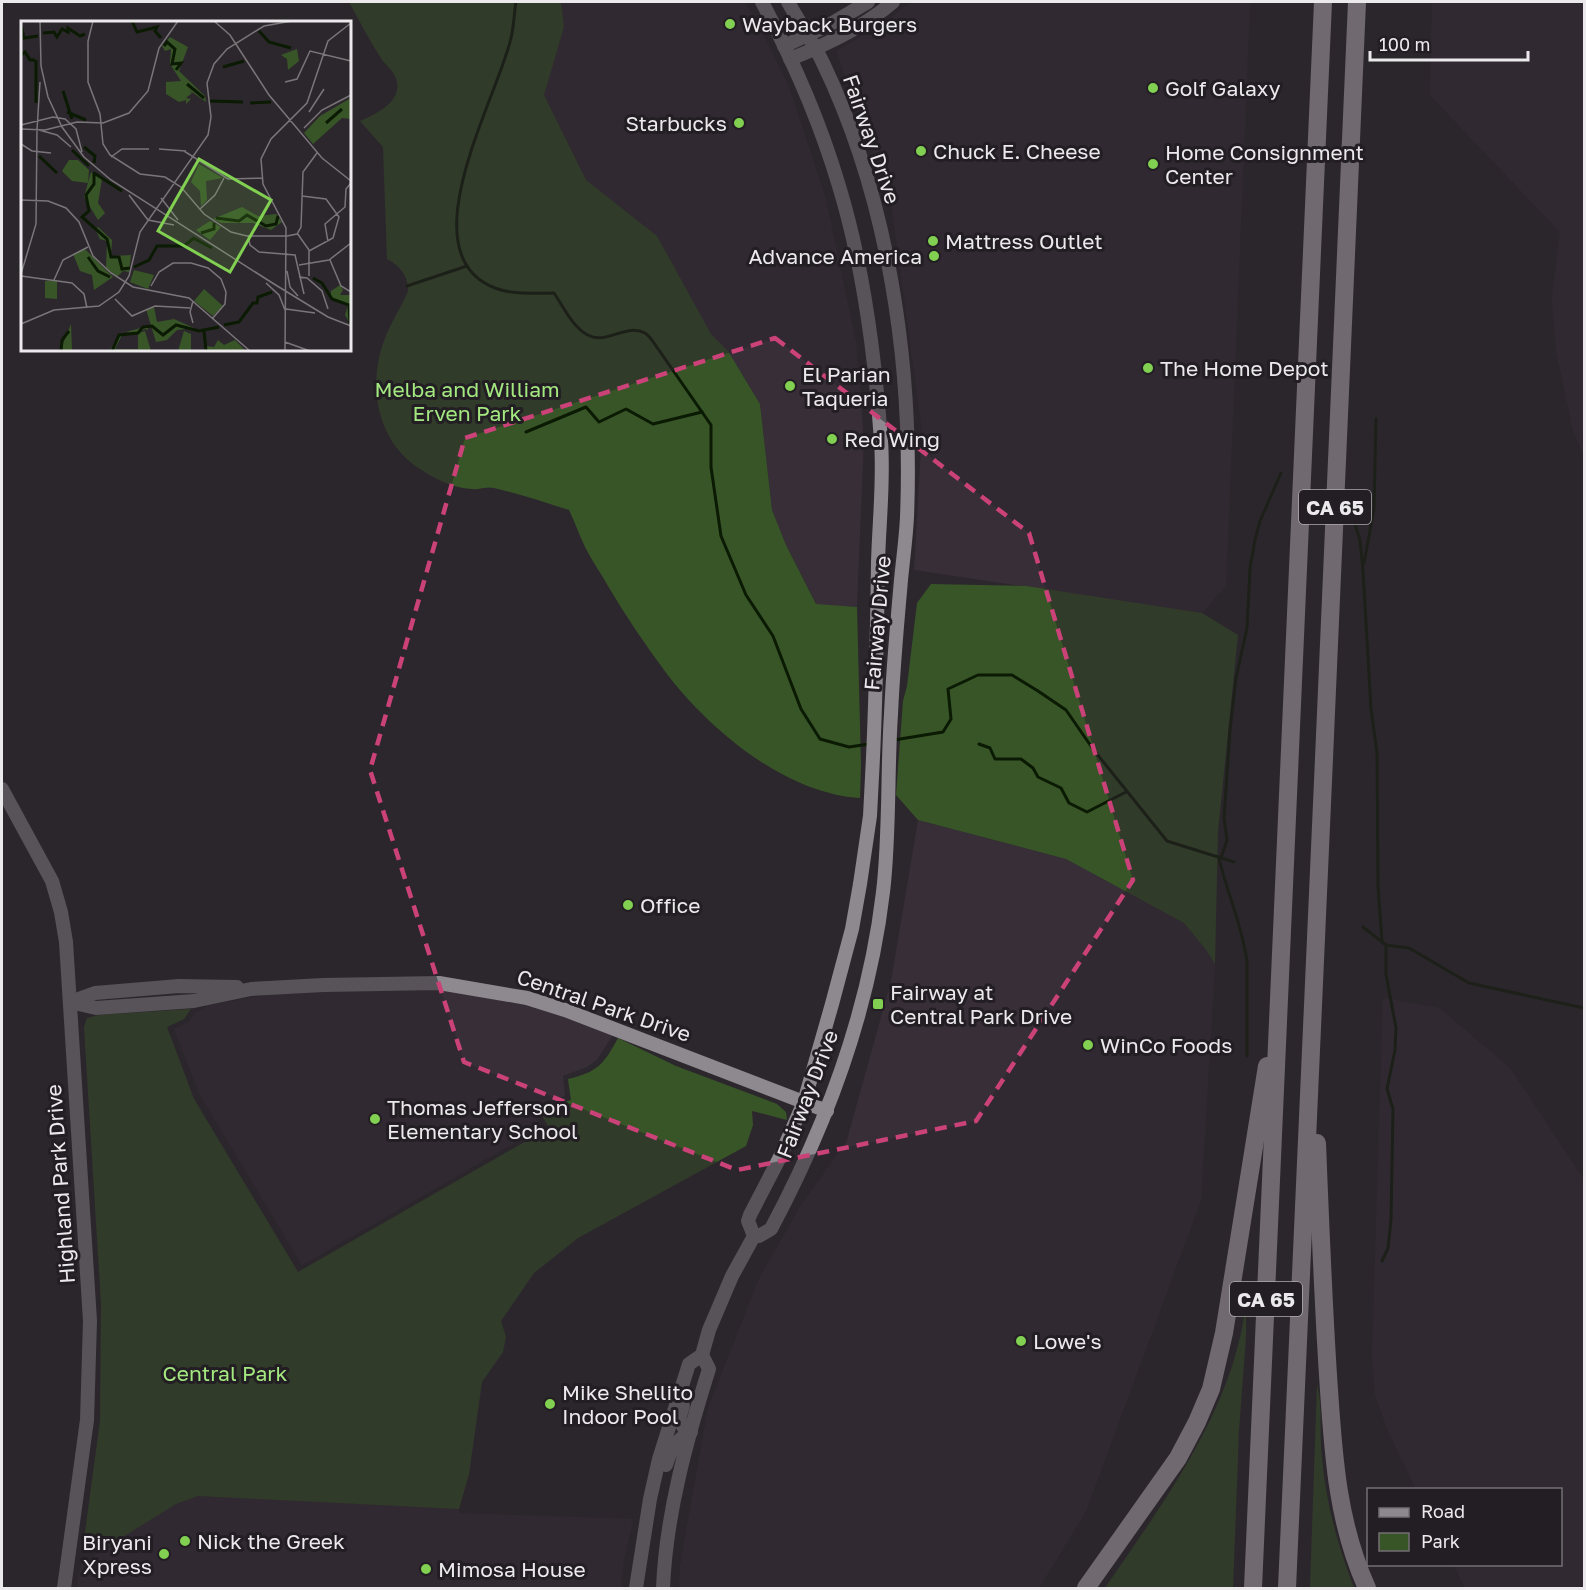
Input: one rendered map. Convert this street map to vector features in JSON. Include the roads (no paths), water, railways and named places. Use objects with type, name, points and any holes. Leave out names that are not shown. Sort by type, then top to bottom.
[{"type":"highway","name":"CA 65","points":[[1253,1588],[1323,2]]},
{"type":"highway","name":"CA 65","points":[[1287,1586],[1357,2]]},
{"type":"highway","points":[[1086,1588],[1178,1458],[1211,1389],[1224,1333],[1278,1009]]},
{"type":"highway","points":[[1312,1012],[1322,1282],[1335,1474],[1343,1521],[1355,1562],[1367,1588]]},
{"type":"main road","name":"Fairway Drive","points":[[754,1236],[748,1221],[750,1215],[779,1159],[804,1102],[852,929],[867,843],[876,714],[882,473],[878,406],[861,276],[839,186],[815,116],[762,2]]},
{"type":"main road","name":"Fairway Drive","points":[[754,1236],[759,1236],[771,1229],[797,1178],[849,1049],[862,1004],[877,932],[885,866],[891,714],[907,513],[907,432],[901,347],[889,271],[870,190],[843,110],[815,49],[788,2]]},
{"type":"main road","points":[[787,52],[807,35],[868,2]]},
{"type":"main road","points":[[787,52],[815,49],[858,27],[893,2]]},
{"type":"main road","name":"Highland Park Drive","points":[[2,789],[52,881],[61,912],[66,942],[90,1321],[90,1358],[87,1420],[64,1588]]},
{"type":"main road","name":"Central Park Drive","points":[[70,1002],[96,1008],[118,1007],[194,1001],[251,989],[439,983],[527,998],[601,1022],[826,1110]]},
{"type":"main road","name":"Fairway Drive","points":[[663,1588],[670,1529],[691,1432],[709,1369],[702,1355],[709,1330],[732,1276],[754,1236]]},
{"type":"main road","points":[[636,1588],[650,1499],[659,1459],[689,1364],[702,1355]]},
{"type":"main road","points":[[689,1364],[694,1374],[679,1419],[684,1428],[691,1432]]},
{"type":"main road","points":[[650,1499],[660,1486],[671,1449],[682,1437],[691,1432]]},
{"type":"waterway","points":[[516,2],[511,38],[465,172],[458,210],[458,243],[470,270],[495,288],[509,292],[554,293],[579,329],[590,336],[603,338],[631,330],[645,333],[650,338],[711,425],[711,467],[721,536],[746,595],[773,636],[801,709],[820,739],[849,747],[869,744]]},
{"type":"waterway","points":[[407,286],[467,266]]},
{"type":"waterway","points":[[526,432],[586,407],[599,422],[626,409],[653,424],[702,412]]},
{"type":"waterway","points":[[1364,563],[1374,509],[1376,419]]},
{"type":"waterway","points":[[1221,858],[1227,840],[1224,818],[1230,730],[1236,678],[1247,628],[1250,568],[1260,521],[1281,473]]},
{"type":"waterway","points":[[1349,505],[1360,540],[1371,709],[1377,753],[1378,886],[1382,942]]},
{"type":"waterway","points":[[894,740],[943,732],[951,719],[948,689],[978,675],[1012,675],[1066,710],[1093,749],[1167,841],[1234,862]]},
{"type":"waterway","points":[[979,744],[990,748],[995,759],[1021,759],[1033,768],[1038,777],[1061,788],[1069,803],[1087,812],[1126,792]]},
{"type":"waterway","points":[[1219,858],[1242,935],[1247,961],[1247,1056]]},
{"type":"waterway","points":[[1363,927],[1386,945],[1409,948],[1469,983],[1584,1008]]},
{"type":"waterway","points":[[1382,1261],[1388,1248],[1391,1220],[1393,1109],[1387,1089],[1395,1050],[1396,1028],[1386,974],[1386,945]]},
{"type":"place","name":"Wayback Burgers","points":[[730,24]]},
{"type":"place","name":"Golf Galaxy","points":[[1153,88]]},
{"type":"place","name":"Starbucks","points":[[739,123]]},
{"type":"place","name":"Chuck E. Cheese","points":[[921,151]]},
{"type":"place","name":"Home Consignment Center","points":[[1153,164]]},
{"type":"place","name":"Mattress Outlet","points":[[933,241]]},
{"type":"place","name":"Advance America","points":[[934,256]]},
{"type":"place","name":"The Home Depot","points":[[1148,368]]},
{"type":"place","name":"El Parian Taqueria","points":[[790,386]]},
{"type":"place","name":"Red Wing","points":[[832,439]]},
{"type":"place","name":"Office","points":[[628,905]]},
{"type":"place","name":"Fairway at Central Park Drive","points":[[878,1004]]},
{"type":"place","name":"WinCo Foods","points":[[1088,1045]]},
{"type":"place","name":"Thomas Jefferson Elementary School","points":[[375,1119]]},
{"type":"place","name":"Lowe's","points":[[1021,1341]]},
{"type":"place","name":"Mike Shellito Indoor Pool","points":[[550,1404]]},
{"type":"place","name":"Nick the Greek","points":[[185,1541]]},
{"type":"place","name":"Biryani Xpress","points":[[164,1554]]},
{"type":"place","name":"Mimosa House","points":[[426,1569]]},
{"type":"park label","name":"Melba and William Erven Park","points":[[467,401]]},
{"type":"park label","name":"Central Park","points":[[225,1373]]}]
